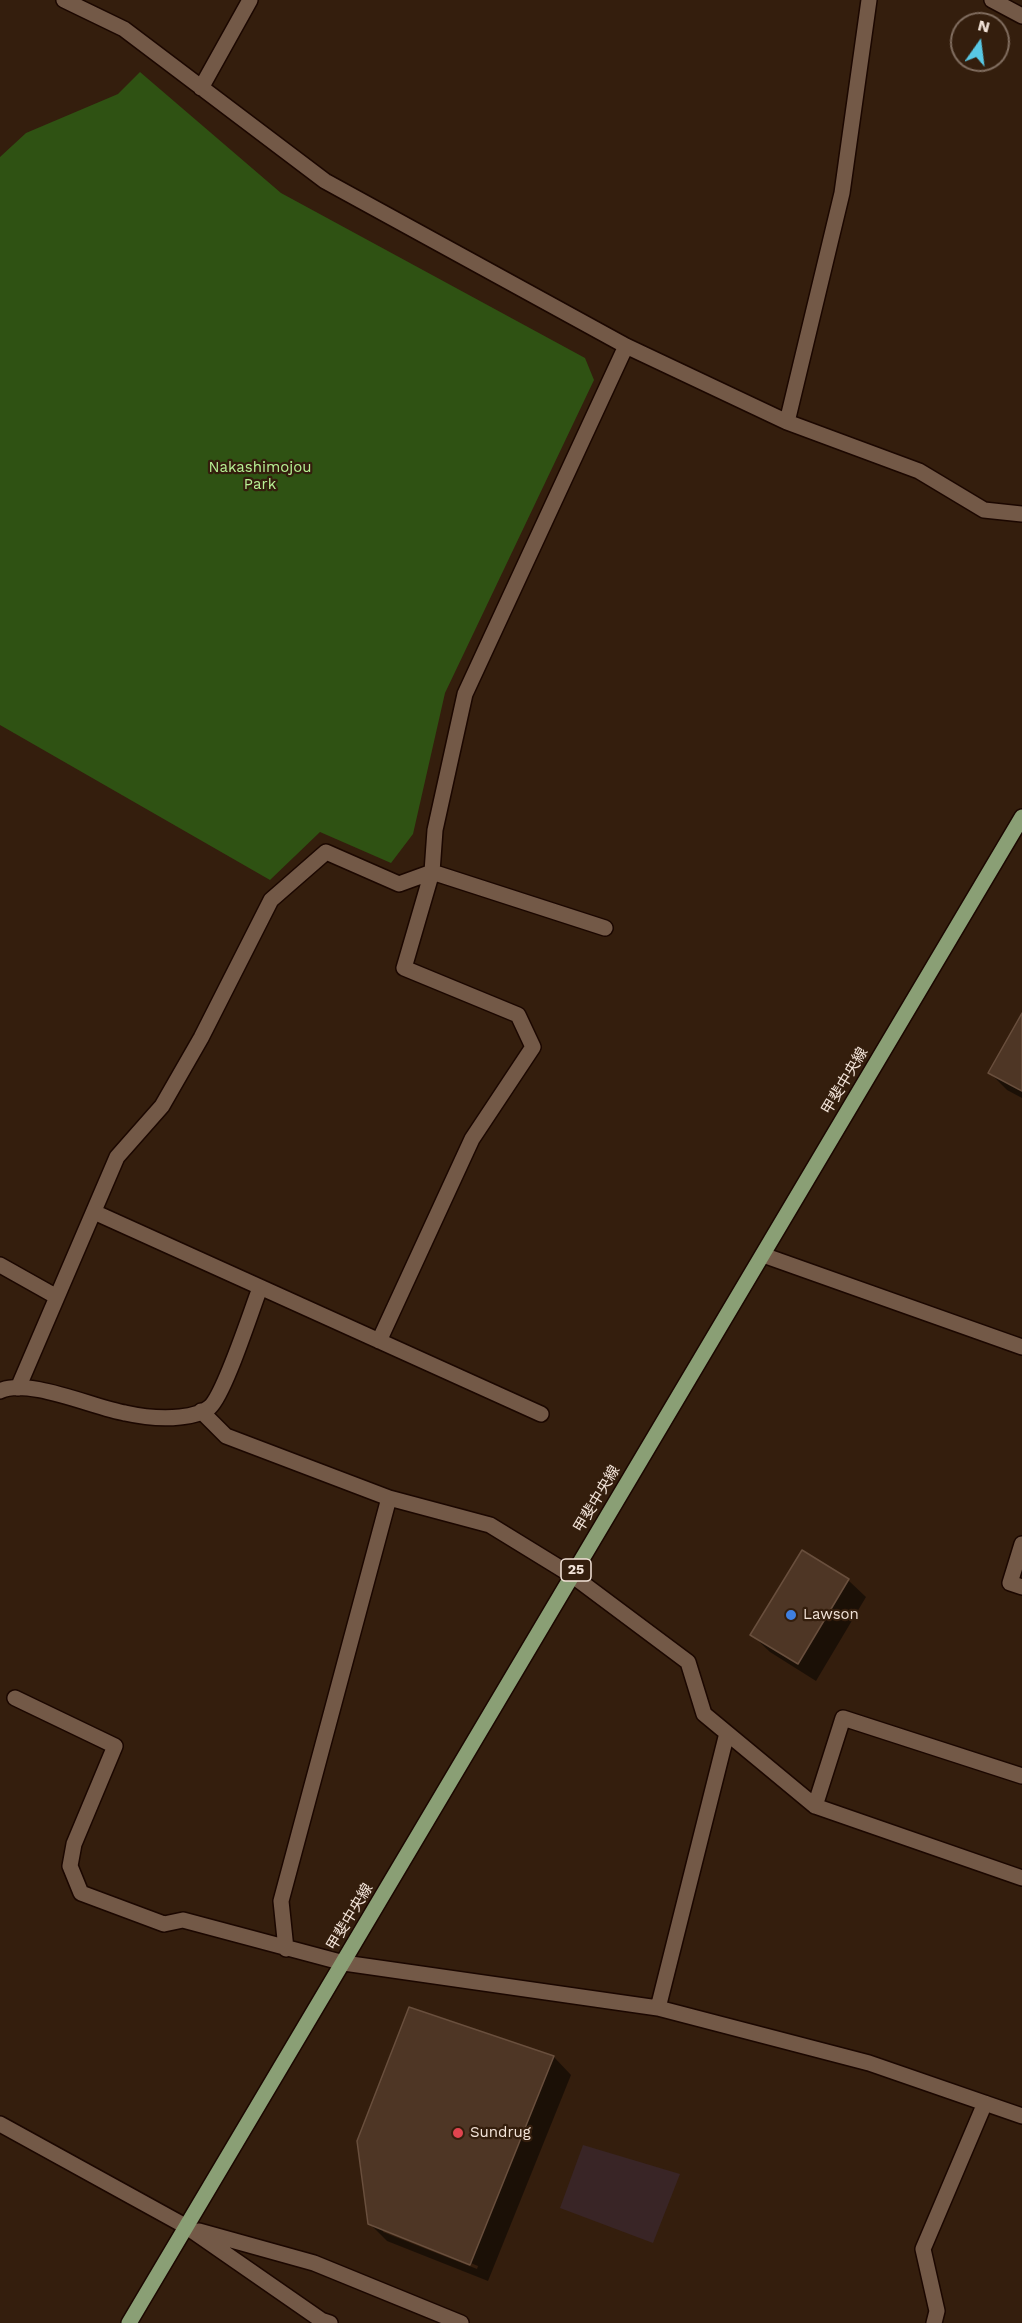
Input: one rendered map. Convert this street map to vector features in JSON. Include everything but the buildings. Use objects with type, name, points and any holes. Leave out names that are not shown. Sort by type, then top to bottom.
[{"type":"main road","name":"甲斐中央線","points":[[129,2323],[1022,817]]},
{"type":"street","points":[[64,0],[124,29],[326,181],[626,346],[787,422],[919,471],[984,510],[1022,514]]},
{"type":"street","points":[[201,88],[250,0]]},
{"type":"street","points":[[787,422],[842,193],[869,0]]},
{"type":"street","points":[[992,0],[1022,16]]},
{"type":"street","points":[[379,1341],[472,1139],[533,1047],[518,1015],[404,968],[432,872],[435,830],[465,694],[626,346]]},
{"type":"street","points":[[260,1288],[221,1391],[210,1407],[193,1415],[165,1419],[124,1413],[32,1388],[6,1388],[57,1297],[117,1157],[162,1106],[201,1038],[272,900],[326,852],[399,884],[432,872],[605,928]]},
{"type":"street","points":[[94,1212],[541,1414]]},
{"type":"street","points":[[763,1255],[1022,1347]]},
{"type":"street","points":[[0,1265],[57,1297]]},
{"type":"street","points":[[201,1411],[226,1436],[389,1498],[490,1525],[573,1576],[688,1662],[704,1714],[815,1806],[1022,1878]]},
{"type":"street","points":[[286,1949],[281,1901],[389,1498]]},
{"type":"street","points":[[1022,1544],[1010,1583],[1022,1587]]},
{"type":"street","points":[[15,1698],[116,1746],[74,1844],[70,1866],[81,1893],[164,1924],[183,1920],[344,1963],[658,2008],[869,2063],[1022,2116]]},
{"type":"street","points":[[815,1806],[843,1718],[1022,1776]]},
{"type":"street","points":[[658,2008],[727,1733]]},
{"type":"street","points":[[934,2323],[937,2311],[923,2249],[985,2103]]},
{"type":"street","points":[[0,2124],[187,2228],[321,2320],[330,2323]]},
{"type":"street","points":[[187,2228],[314,2263],[460,2323]]},
{"type":"shaded area","points":[[583,2145],[680,2174],[653,2243],[560,2208]]},
{"type":"green space","name":"Nakashimojou Park","points":[[140,72],[281,193],[585,358],[594,380],[445,693],[413,834],[391,863],[320,832],[270,880],[0,725],[0,157],[26,133],[118,94]]},
{"type":"place","name":"Lawson","points":[[791,1615]]},
{"type":"place","name":"Sundrug","points":[[458,2133]]}]
